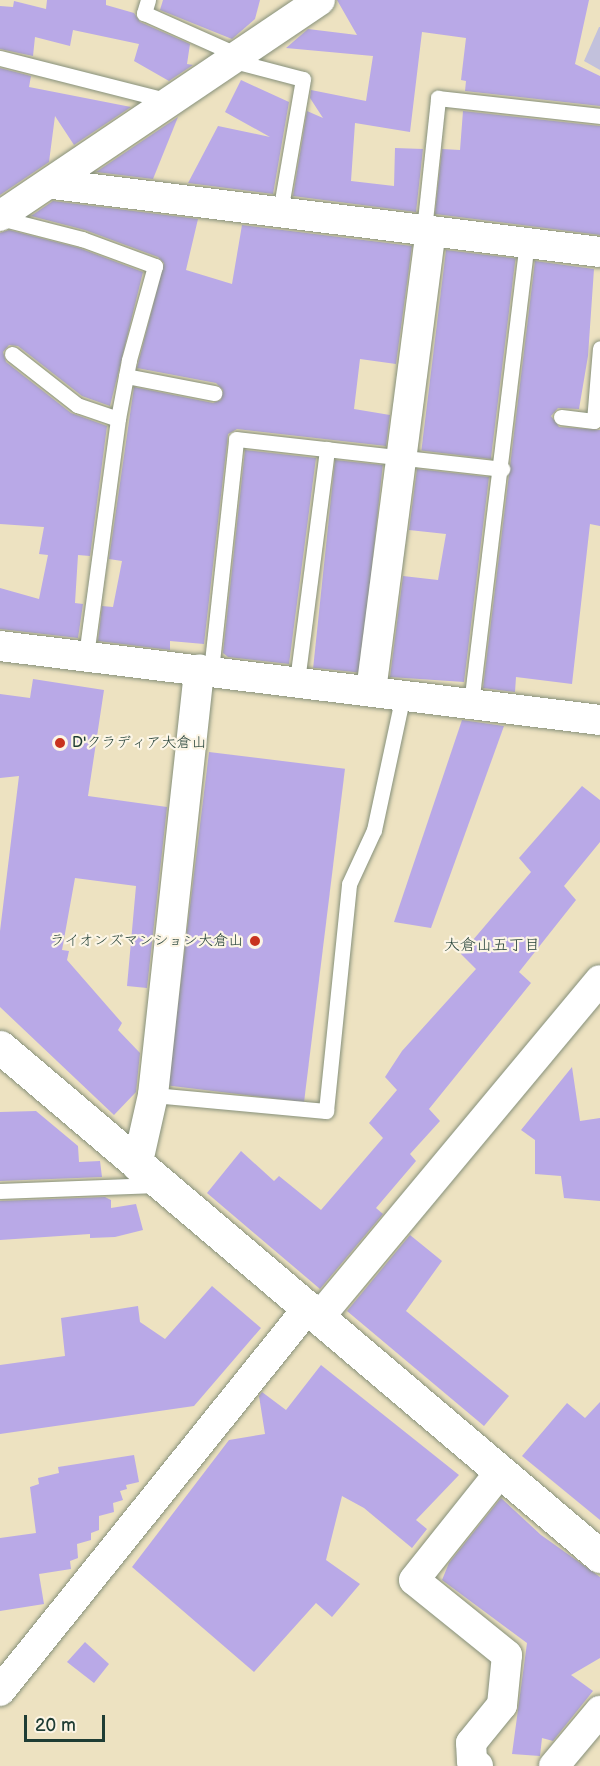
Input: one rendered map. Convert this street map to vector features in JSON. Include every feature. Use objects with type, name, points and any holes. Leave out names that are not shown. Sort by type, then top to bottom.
[{"type":"street","points":[[0,217],[321,0]]},
{"type":"street","points":[[53,183],[600,252]]},
{"type":"street","points":[[372,691],[428,230]]},
{"type":"street","points":[[0,646],[600,720]]},
{"type":"street","points":[[149,1175],[153,1095],[205,670]]},
{"type":"street","points":[[0,1691],[314,1311],[600,980]]},
{"type":"street","points":[[0,1047],[149,1175],[314,1311],[600,1556]]},
{"type":"street","points":[[478,1766],[472,1761],[471,1743],[502,1705],[507,1655],[414,1580],[501,1470]]},
{"type":"street","points":[[554,1766],[600,1711]]},
{"type":"lane","points":[[148,0],[144,13],[237,58],[303,79],[280,212]]},
{"type":"lane","points":[[0,58],[173,102]]},
{"type":"lane","points":[[428,230],[438,98],[600,116]]},
{"type":"lane","points":[[0,217],[82,240],[155,266],[126,376],[118,419],[86,655]]},
{"type":"lane","points":[[471,704],[502,469],[527,243]]},
{"type":"lane","points":[[561,417],[594,421],[600,348]]},
{"type":"lane","points":[[12,354],[77,405],[118,419]]},
{"type":"lane","points":[[126,376],[214,393]]},
{"type":"lane","points":[[205,670],[236,439],[502,469]]},
{"type":"lane","points":[[297,681],[327,449]]},
{"type":"lane","points":[[153,1095],[326,1111],[349,884],[374,830],[402,695]]},
{"type":"lane","points":[[0,1191],[149,1175]]},
{"type":"shaded area","points":[[600,27],[600,70],[584,61]]},
{"type":"building","points":[[47,0],[106,0],[106,5],[134,13],[140,22],[190,44],[187,64],[193,65],[169,81],[134,61],[139,44],[73,30],[70,46],[35,37],[33,56],[0,49],[0,6],[13,7],[14,1],[46,9]]},
{"type":"building","points":[[163,0],[260,0],[255,19],[232,39],[160,10]]},
{"type":"building","points":[[337,0],[589,0],[575,64],[600,76],[600,106],[465,91],[466,81],[461,80],[466,38],[422,32],[410,132],[355,123],[351,181],[394,186],[395,148],[423,149],[416,212],[293,196],[307,111],[323,118],[310,98],[311,90],[366,101],[373,56],[286,48],[308,29],[357,35]]},
{"type":"building","points":[[0,68],[31,76],[29,87],[131,107],[74,145],[55,116],[49,162],[0,195]]},
{"type":"building","points":[[241,80],[289,102],[273,194],[188,183],[218,126],[270,137],[225,112]]},
{"type":"building","points":[[463,111],[600,126],[600,235],[435,214],[442,149],[460,150]]},
{"type":"building","points":[[178,117],[153,179],[96,172]]},
{"type":"building","points":[[53,201],[198,219],[186,270],[232,284],[242,225],[412,246],[396,364],[360,359],[354,409],[390,415],[386,446],[237,429],[228,434],[204,644],[170,641],[170,650],[98,641],[102,606],[113,607],[122,561],[109,559],[134,387],[213,403],[221,400],[223,390],[216,383],[137,368],[164,263],[158,257],[85,230],[31,216]]},
{"type":"building","points":[[9,230],[79,248],[143,272],[110,406],[82,396],[18,346],[9,345],[3,352],[6,362],[71,413],[107,426],[90,556],[78,555],[75,603],[83,604],[78,638],[0,629],[0,588],[39,599],[48,555],[39,554],[44,527],[0,524],[0,233]]},
{"type":"building","points":[[446,250],[515,259],[491,459],[421,450]]},
{"type":"building","points":[[535,261],[594,269],[588,356],[579,409],[558,408],[551,416],[559,427],[600,430],[600,526],[590,524],[572,684],[516,677],[515,692],[483,688]]},
{"type":"building","points":[[245,450],[316,458],[289,664],[228,657],[223,653]]},
{"type":"building","points":[[335,460],[383,465],[361,673],[313,668]]},
{"type":"building","points":[[417,469],[489,477],[464,682],[390,677],[403,576],[438,580],[446,534],[409,530]]},
{"type":"building","points":[[33,679],[104,690],[88,796],[167,807],[147,988],[127,986],[136,886],[75,878],[62,950],[69,951],[67,960],[122,1023],[118,1030],[140,1053],[136,1092],[114,1115],[0,1007],[0,931],[19,776],[0,778],[0,694],[30,698]]},
{"type":"building","points":[[462,720],[504,726],[431,928],[394,922]]},
{"type":"building","name":"ライオンズマンション大倉山","points":[[209,752],[345,769],[304,1102],[168,1085]]},
{"type":"building","points":[[582,786],[600,800],[600,842],[564,886],[576,900],[519,972],[531,983],[429,1109],[440,1121],[410,1154],[416,1161],[376,1208],[383,1214],[320,1289],[207,1193],[241,1151],[274,1181],[279,1176],[321,1210],[383,1138],[369,1123],[397,1090],[385,1077],[402,1051],[476,969],[461,954],[531,872],[519,858]]},
{"type":"building","points":[[572,1067],[580,1121],[600,1118],[600,1201],[564,1198],[561,1176],[535,1174],[535,1140],[521,1130]]},
{"type":"building","points":[[36,1111],[78,1146],[79,1162],[100,1161],[102,1177],[0,1181],[0,1112]]},
{"type":"building","points":[[105,1197],[111,1200],[111,1208],[136,1204],[143,1230],[115,1237],[90,1238],[90,1234],[0,1240],[0,1201]]},
{"type":"building","points":[[410,1235],[442,1261],[406,1311],[509,1396],[484,1426],[347,1311]]},
{"type":"building","points":[[212,1286],[261,1328],[194,1406],[0,1434],[0,1365],[65,1356],[61,1318],[138,1306],[140,1322],[165,1339]]},
{"type":"building","points":[[321,1365],[459,1475],[416,1520],[427,1529],[412,1548],[364,1508],[342,1496],[326,1560],[360,1584],[332,1617],[316,1603],[254,1672],[132,1567],[229,1440],[265,1434],[259,1396],[262,1392],[286,1410]]},
{"type":"building","points":[[600,1402],[600,1520],[522,1456],[567,1403],[585,1418]]},
{"type":"building","points":[[134,1455],[139,1482],[126,1485],[127,1489],[120,1491],[123,1500],[113,1503],[114,1512],[99,1516],[99,1530],[91,1533],[91,1540],[77,1544],[78,1558],[70,1561],[71,1569],[39,1574],[44,1604],[0,1611],[0,1538],[36,1533],[30,1487],[39,1484],[38,1478],[59,1473],[58,1467]]},
{"type":"building","points":[[501,1498],[541,1535],[600,1577],[600,1658],[571,1675],[593,1691],[553,1741],[542,1738],[540,1756],[512,1754],[527,1643],[442,1580],[449,1563]]},
{"type":"building","points":[[85,1642],[109,1664],[94,1683],[67,1662]]},
{"type":"place","name":"D'クラディア大倉山","points":[[60,743]]},
{"type":"place","name":"ライオンズマンション大倉山","points":[[255,941]]},
{"type":"district","name":"大倉山五丁目","points":[[492,946]]}]
